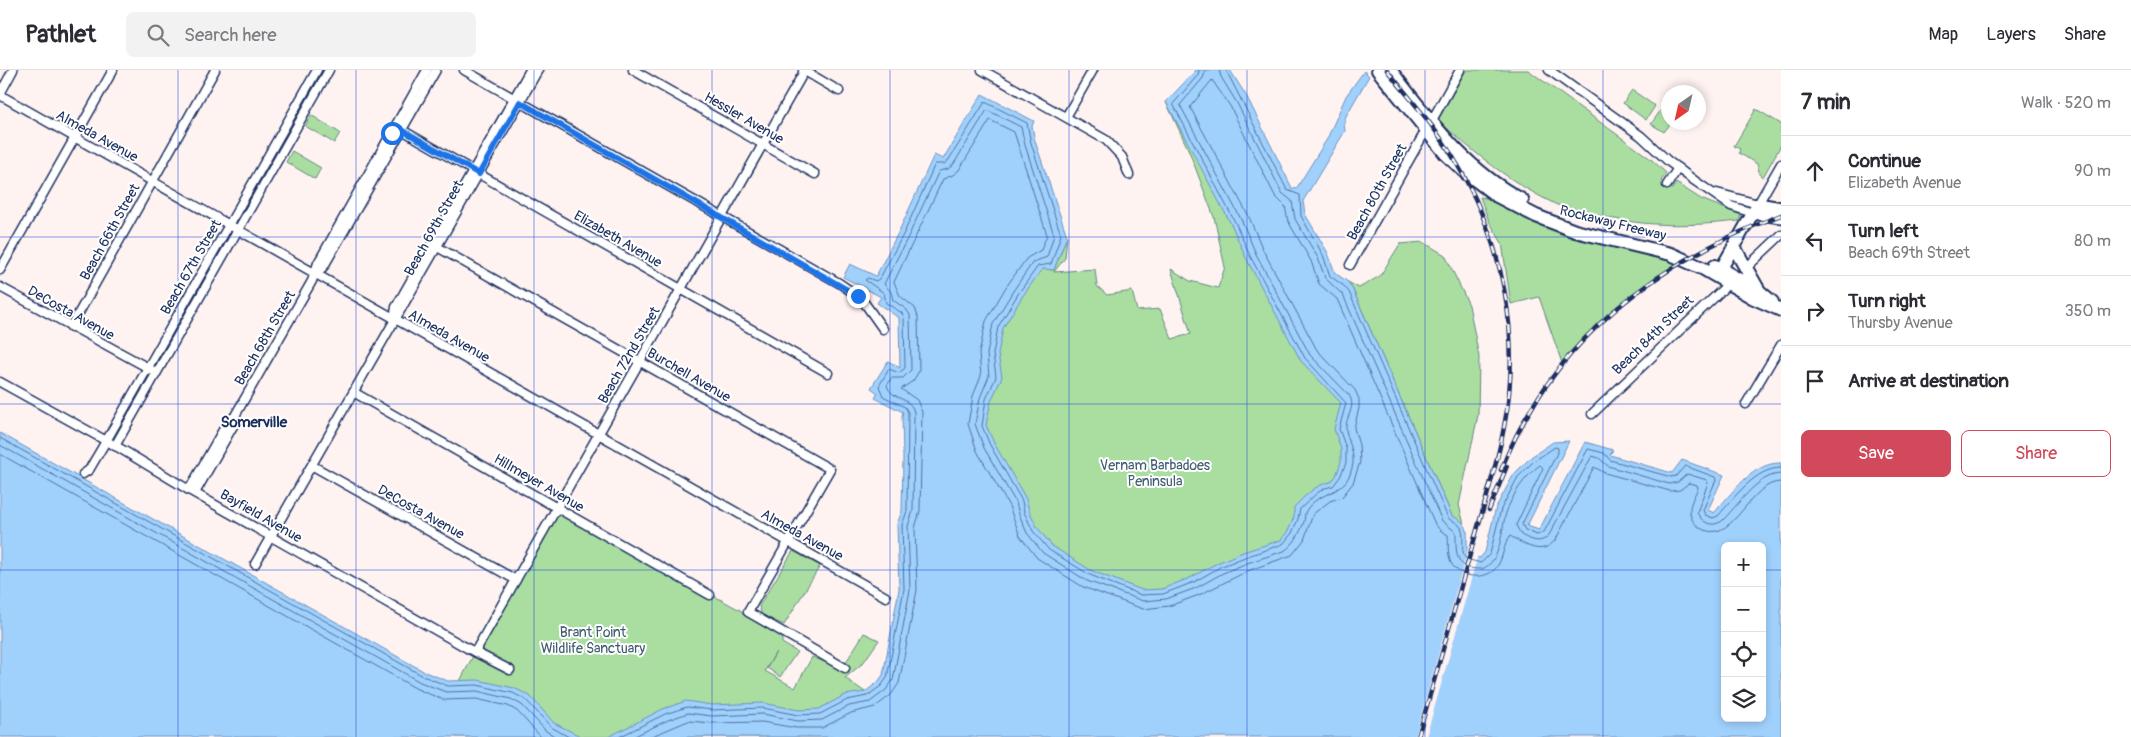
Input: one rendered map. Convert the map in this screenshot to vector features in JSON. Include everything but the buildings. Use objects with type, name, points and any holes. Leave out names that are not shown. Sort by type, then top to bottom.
[{"type":"main road","name":"Rockaway Freeway","points":[[1378,70],[1429,126],[1474,168],[1500,187],[1530,204],[1581,224],[1670,244],[1731,280]]},
{"type":"main road","name":"Rockaway Freeway","points":[[1390,70],[1429,126]]},
{"type":"main road","points":[[1734,247],[1759,291]]},
{"type":"main road","points":[[1731,280],[1759,291],[1780,309]]},
{"type":"main road","points":[[1731,280],[1754,298],[1780,309]]},
{"type":"street","points":[[0,94],[13,70]]},
{"type":"street","points":[[0,270],[113,70]]},
{"type":"street","name":"Beach 66th Street","points":[[71,328],[215,70]]},
{"type":"street","name":"Beach 67th Street","points":[[83,474],[89,470],[106,442],[318,70]]},
{"type":"street","name":"Beach 67th Street","points":[[115,446],[328,70]]},
{"type":"street","name":"Beach 68th Street","points":[[192,492],[227,423],[236,414],[316,274],[324,266],[427,70]]},
{"type":"street","name":"Beach 68th Street","points":[[398,128],[436,70]]},
{"type":"street","points":[[464,70],[722,216],[858,296],[867,304],[883,329]]},
{"type":"street","name":"Beach 69th Street","points":[[517,100],[530,70]]},
{"type":"street","name":"Beach 69th Street","points":[[255,564],[355,393],[394,319],[402,310],[435,246],[517,100],[538,70]]},
{"type":"street","name":"Hessler Avenue","points":[[634,70],[815,174]]},
{"type":"street","points":[[804,70],[839,92]]},
{"type":"street","name":"Beach 72nd Street","points":[[476,652],[804,70]]},
{"type":"street","points":[[982,70],[994,73],[1110,143],[1122,157],[1129,174]]},
{"type":"street","points":[[1066,117],[1093,70]]},
{"type":"street","name":"Beach 80th Street","points":[[1350,265],[1460,70]]},
{"type":"street","points":[[1549,70],[1559,73],[1641,136],[1678,168],[1712,192],[1781,217]]},
{"type":"street","name":"Almeda Avenue","points":[[0,94],[886,597]]},
{"type":"street","name":"Elizabeth Avenue","points":[[398,128],[828,373]]},
{"type":"street","points":[[1719,273],[1781,164]]},
{"type":"street","points":[[1667,185],[1678,168]]},
{"type":"street","points":[[1756,209],[1781,208]]},
{"type":"street","points":[[1746,268],[1781,236]]},
{"type":"street","name":"Burchell Avenue","points":[[435,246],[830,470],[789,542]]},
{"type":"street","name":"Beach 84th Street","points":[[1592,414],[1731,280]]},
{"type":"street","name":"DeCosta Avenue","points":[[0,287],[71,328],[157,372]]},
{"type":"street","points":[[1746,404],[1781,345]]},
{"type":"street","name":"Bayfield Avenue","points":[[0,382],[510,670]]},
{"type":"street","name":"Hillmeyer Avenue","points":[[355,393],[710,595]]},
{"type":"street","name":"DeCosta Avenue","points":[[313,466],[516,580]]},
{"type":"street","points":[[789,542],[748,612],[845,668]]},
{"type":"green space","points":[[1466,70],[1528,70],[1651,159],[1666,173],[1661,181],[1672,189],[1676,183],[1701,199],[1741,215],[1739,221],[1680,225],[1624,221],[1570,209],[1539,196],[1508,177],[1465,144],[1438,120]]},
{"type":"green space","points":[[1632,90],[1655,106],[1646,120],[1623,103]]},
{"type":"green space","name":"Vernam Barbadoes Peninsula","points":[[1166,102],[1347,397],[1355,455],[1296,537],[1226,569],[1143,595],[1088,575],[1047,548],[984,448],[991,345],[1039,268],[1054,270],[1067,236],[1065,258],[1054,272],[1095,269],[1097,286],[1107,295],[1132,291],[1137,311],[1160,309],[1172,339],[1191,334],[1171,269],[1190,281],[1218,288],[1225,267],[1214,217],[1189,151]]},
{"type":"green space","points":[[1756,109],[1781,124],[1781,145],[1763,177],[1760,175],[1757,164],[1739,153],[1740,149],[1734,146]]},
{"type":"green space","points":[[1661,110],[1661,130],[1666,130],[1664,132],[1651,124]]},
{"type":"green space","points":[[311,115],[340,133],[334,143],[305,126]]},
{"type":"green space","points":[[292,151],[321,168],[315,179],[286,162]]},
{"type":"green space","points":[[1480,197],[1496,200],[1559,232],[1585,240],[1631,249],[1680,262],[1639,289],[1606,315],[1562,363],[1539,297],[1511,304],[1502,243],[1489,221]]},
{"type":"green space","points":[[1423,242],[1445,255],[1469,305],[1479,357],[1478,415],[1459,505],[1464,524],[1452,516],[1348,282],[1359,288],[1380,276],[1400,244]]},
{"type":"green space","name":"Brant Point Wildlife Sanctuary","points":[[558,507],[671,573],[740,610],[778,634],[782,638],[782,643],[797,652],[780,677],[767,668],[776,652],[765,671],[795,688],[812,657],[840,668],[846,662],[864,633],[879,640],[863,663],[845,678],[865,692],[855,737],[456,737],[437,726],[475,652]]},
{"type":"green space","points":[[793,551],[820,566],[784,625],[762,615],[759,606]]},
{"type":"water","points":[[1196,70],[1230,70],[1247,97],[1292,188],[1296,189],[1327,139],[1346,96],[1364,71],[1369,76],[1346,116],[1344,122],[1345,131],[1303,201],[1305,214],[1328,253],[1335,273],[1348,282],[1353,290],[1452,516],[1464,523],[1467,532],[1468,555],[1480,558],[1485,552],[1496,507],[1514,474],[1531,457],[1553,442],[1569,441],[1527,526],[1539,530],[1585,442],[1613,450],[1610,455],[1672,473],[1682,460],[1724,475],[1708,510],[1714,513],[1752,473],[1771,464],[1781,463],[1781,737],[608,737],[663,709],[686,701],[712,705],[763,703],[799,710],[819,709],[845,695],[865,692],[878,682],[883,675],[899,589],[897,524],[902,511],[903,412],[875,398],[878,393],[871,388],[888,361],[900,368],[899,318],[877,303],[881,297],[843,277],[850,264],[876,276],[934,155],[943,159],[982,94],[1034,121],[1032,126],[1035,141],[1067,236],[1054,270],[1042,269],[1003,328],[998,354],[1002,377],[991,401],[986,425],[994,443],[1026,499],[1037,527],[1052,546],[1092,571],[1142,590],[1162,589],[1192,577],[1217,563],[1243,552],[1281,540],[1288,531],[1294,517],[1294,507],[1320,485],[1331,482],[1336,476],[1341,462],[1341,449],[1334,429],[1341,403],[1301,361],[1246,258],[1232,226],[1166,102]]},
{"type":"water","points":[[0,433],[425,672],[448,681],[478,680],[514,688],[530,696],[554,723],[582,737],[0,737]]},
{"type":"pier","points":[[1469,545],[1470,553],[1478,555],[1426,737],[1415,737]]},
{"type":"railway","points":[[1387,70],[1441,139],[1473,194],[1497,258],[1505,291],[1511,359],[1509,393],[1501,442],[1418,737]]},
{"type":"railway","points":[[1501,470],[1522,424],[1548,382],[1579,345],[1612,312],[1650,283],[1691,257],[1735,234],[1781,215]]},
{"type":"railway","points":[[1489,510],[1507,466]]},
{"type":"district","name":"Somerville","points":[[254,422]]},
{"type":"route","points":[[392,133],[395,126],[479,174],[520,102],[832,279],[858,296]]}]
